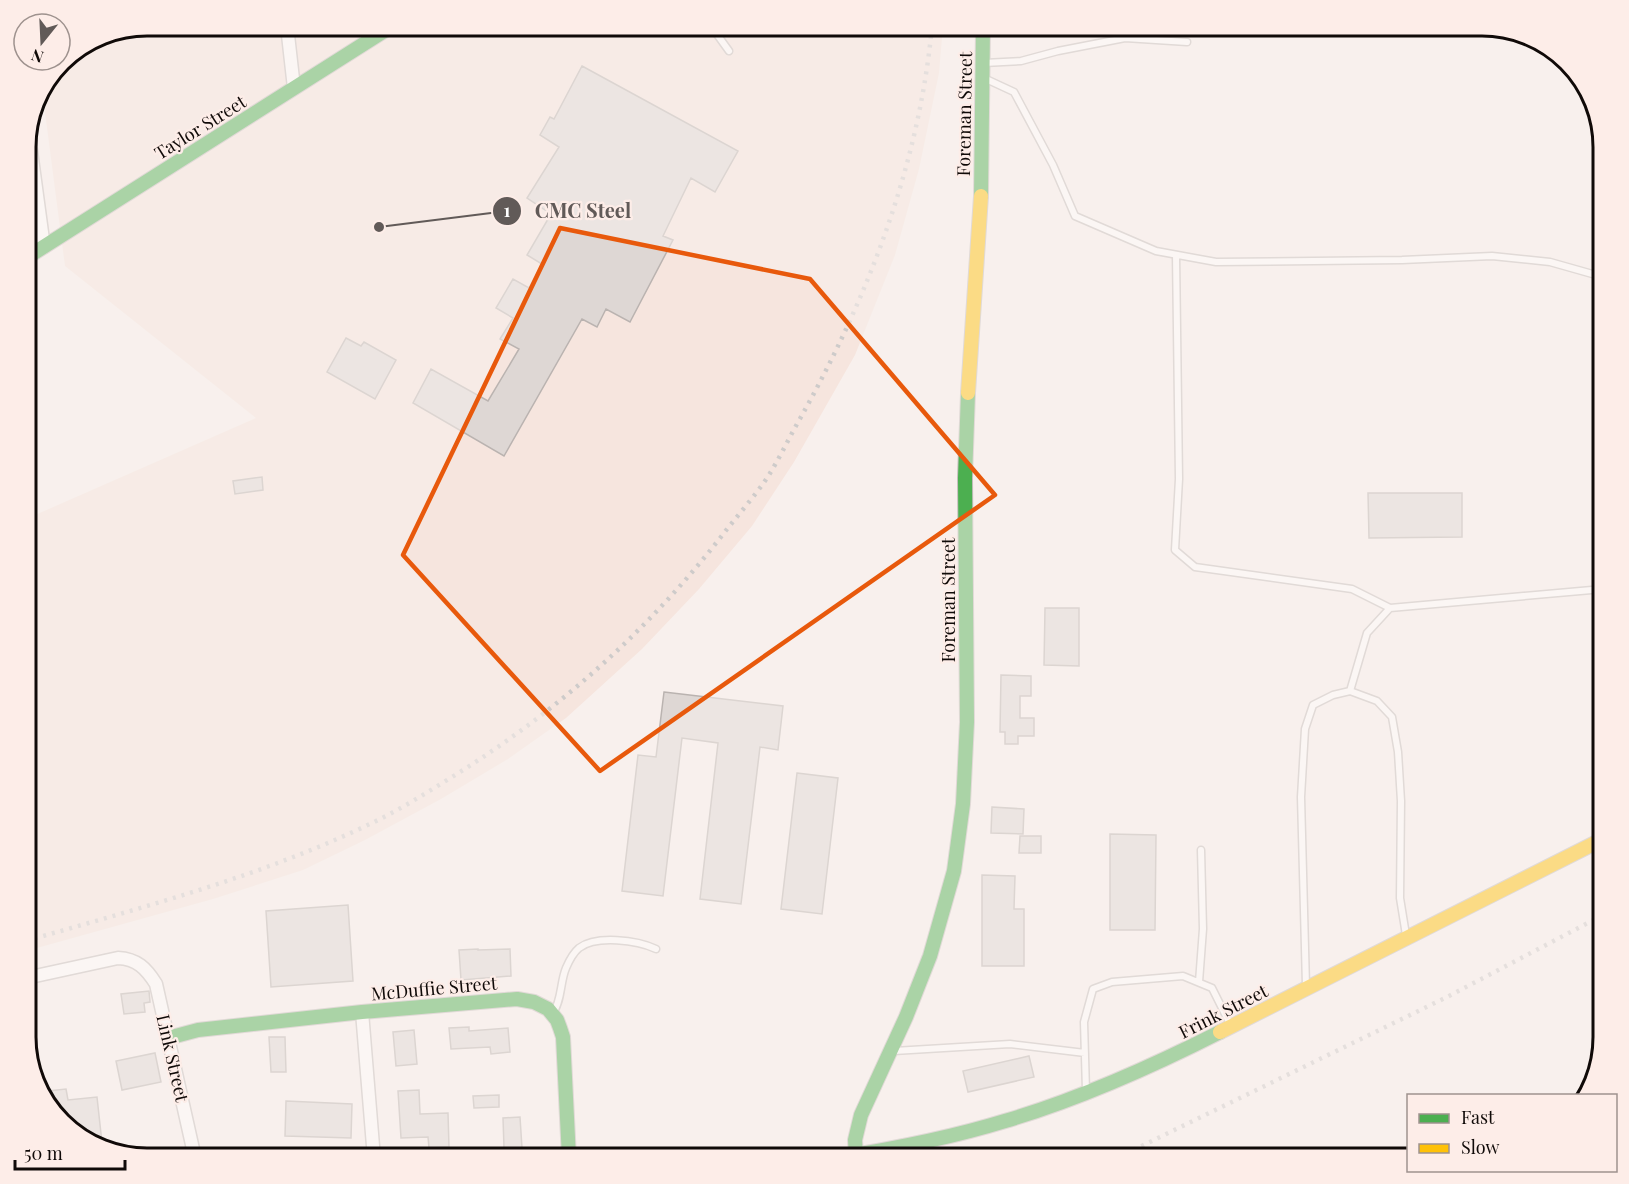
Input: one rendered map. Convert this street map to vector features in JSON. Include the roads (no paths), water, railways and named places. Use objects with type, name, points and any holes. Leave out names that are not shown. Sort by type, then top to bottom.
[{"type":"street","points":[[288,36],[294,88]]},
{"type":"street","name":"Taylor Street","points":[[36,252],[376,36]]},
{"type":"street","name":"Foreman Street","points":[[856,1148],[861,1114],[919,986],[945,907],[954,871],[963,804],[967,722],[965,478],[968,377],[979,243],[983,36]]},
{"type":"street","points":[[36,188],[44,247]]},
{"type":"street","name":"Frink Street","points":[[898,1148],[1006,1121],[1159,1063],[1593,845]]},
{"type":"street","name":"Link Street","points":[[36,976],[118,958],[129,958],[139,963],[149,973],[156,984],[193,1148]]},
{"type":"street","name":"McDuffie Street","points":[[168,1038],[198,1030],[362,1012],[517,999],[530,1000],[543,1005],[553,1013]]},
{"type":"street","points":[[362,1012],[373,1148]]},
{"type":"street","points":[[553,1013],[560,1024],[563,1037],[569,1148]]},
{"type":"lane","points":[[718,36],[729,51]]},
{"type":"lane","points":[[983,70],[1058,51],[1125,38],[1187,42]]},
{"type":"lane","points":[[983,70],[1014,92],[1053,165],[1075,216],[1156,251],[1216,262],[1402,260],[1492,256],[1550,262],[1593,274]]},
{"type":"lane","points":[[1176,255],[1179,479],[1175,550],[1195,567],[1352,589],[1390,608],[1593,590]]},
{"type":"lane","points":[[1350,691],[1367,633],[1390,608]]},
{"type":"lane","points":[[1306,989],[1301,797],[1305,729],[1313,705],[1333,695],[1350,691],[1377,701],[1392,717],[1398,752],[1401,801],[1400,898],[1407,939]]},
{"type":"lane","points":[[1199,982],[1203,929],[1201,850]]},
{"type":"lane","points":[[553,1013],[558,1003],[566,969],[571,957],[580,947],[597,941],[633,941],[656,949]]},
{"type":"lane","points":[[1086,1092],[1084,1022],[1093,989],[1112,982],[1183,976],[1212,988],[1232,1027]]},
{"type":"lane","points":[[890,1052],[1010,1044],[1085,1053]]},
{"type":"railway","points":[[36,938],[158,903],[246,874],[289,859],[384,817],[452,777],[528,725],[564,697],[632,636],[695,569],[762,485],[775,465],[846,330],[886,231],[902,181],[915,130],[931,36]]},
{"type":"railway","points":[[1137,1148],[1447,997],[1593,920]]},
{"type":"place","name":"CMC Steel","points":[[379,227]]}]
